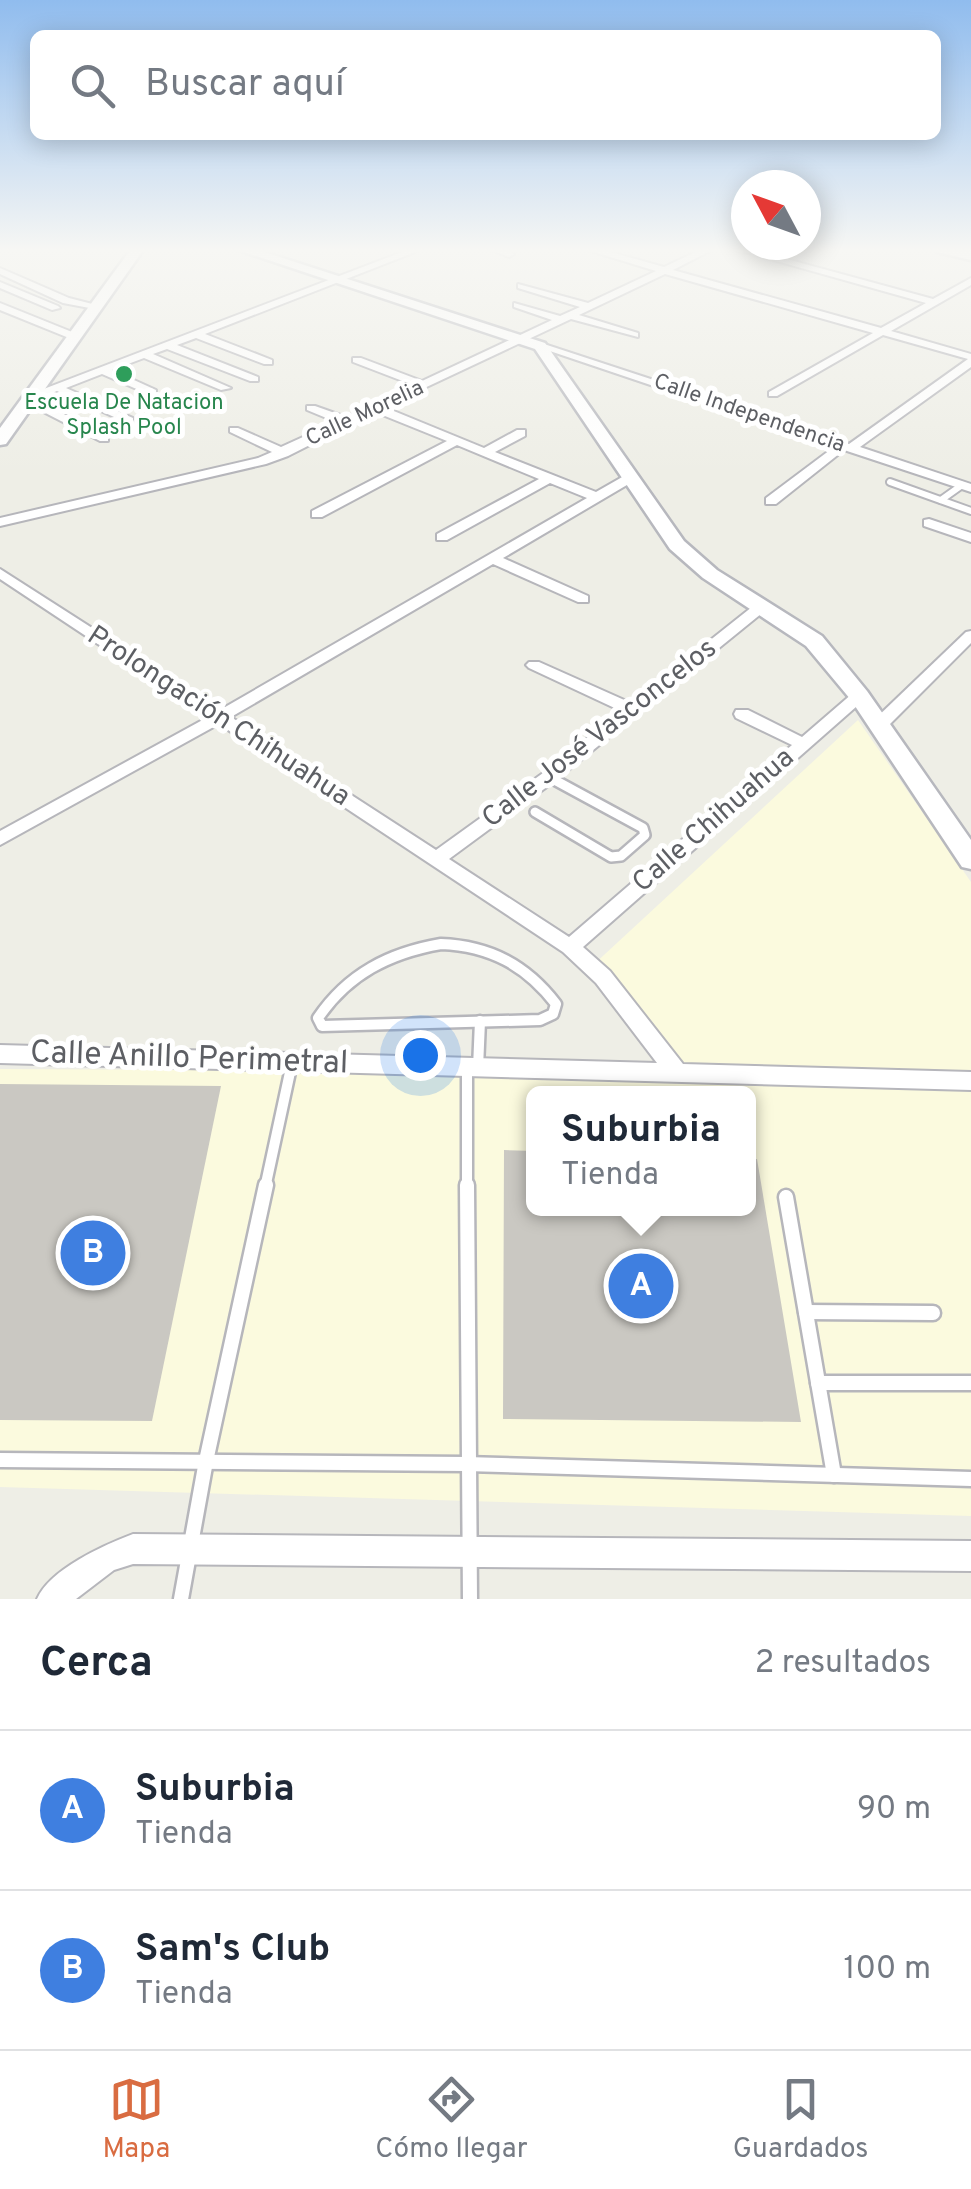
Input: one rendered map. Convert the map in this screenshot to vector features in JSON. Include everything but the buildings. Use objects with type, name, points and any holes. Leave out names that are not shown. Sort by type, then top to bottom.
[{"type":"main road","points":[[0,440],[82,324]]},
{"type":"main road","name":"Calle Independencia","points":[[472,324],[531,343]]},
{"type":"main road","points":[[531,343],[628,479],[692,560],[814,642],[879,725],[971,860]]},
{"type":"street","points":[[43,324],[73,336]]},
{"type":"street","points":[[30,399],[227,324]]},
{"type":"street","name":"Calle Morelia","points":[[0,522],[238,468],[284,453],[425,386],[531,343],[559,324]]},
{"type":"street","points":[[589,324],[634,335]]},
{"type":"street","points":[[850,324],[971,359]]},
{"type":"street","points":[[773,394],[896,324]]},
{"type":"street","points":[[198,335],[268,362]]},
{"type":"street","name":"Calle Independencia","points":[[531,343],[966,486]]},
{"type":"street","points":[[169,346],[254,379]]},
{"type":"street","points":[[146,355],[224,388]]},
{"type":"street","points":[[771,500],[971,359]]},
{"type":"street","points":[[357,360],[425,386]]},
{"type":"street","points":[[104,371],[152,392]]},
{"type":"street","points":[[58,388],[128,420]]},
{"type":"street","points":[[30,399],[104,438]]},
{"type":"street","points":[[312,408],[348,422]]},
{"type":"street","points":[[378,409],[596,497]]},
{"type":"street","points":[[234,430],[284,453]]},
{"type":"street","points":[[483,452],[521,433]]},
{"type":"street","points":[[317,514],[456,441]]},
{"type":"street","points":[[0,838],[218,718],[628,479]]},
{"type":"street","points":[[442,537],[546,480]]},
{"type":"street","points":[[929,523],[971,538]]},
{"type":"street","points":[[494,559],[584,599]]},
{"type":"street","name":"Prolongación Chihuahua","points":[[0,573],[436,859]]},
{"type":"street","name":"Calle José Vasconcelos","points":[[436,859],[549,777],[762,606]]},
{"type":"street","points":[[879,725],[971,635]]},
{"type":"street","points":[[534,665],[632,710]]},
{"type":"street","name":"Calle Chihuahua","points":[[570,946],[858,696]]},
{"type":"street","points":[[742,714],[803,744]]},
{"type":"street","points":[[436,859],[570,946],[603,976],[678,1074]]},
{"type":"street","name":"Calle Anillo Perimetral","points":[[0,1054],[971,1082]]},
{"type":"street","points":[[52,1599],[105,1559],[124,1551],[469,1550],[971,1556]]},
{"type":"lane","points":[[890,482],[971,510]]},
{"type":"lane","points":[[942,500],[966,486]]},
{"type":"lane","points":[[535,812],[610,857],[621,856],[645,835],[643,828],[549,777]]},
{"type":"lane","points":[[440,944],[486,948],[516,964],[556,1004],[553,1014],[540,1020],[480,1021],[348,1027],[322,1026],[318,1018],[329,998],[372,966],[424,946],[440,944]]},
{"type":"lane","points":[[470,1599],[466,1464],[473,1068],[480,1021]]},
{"type":"lane","points":[[181,1599],[206,1461],[292,1062]]},
{"type":"lane","points":[[786,1197],[834,1475]]},
{"type":"lane","points":[[806,1312],[933,1313]]},
{"type":"lane","points":[[818,1383],[971,1383]]},
{"type":"lane","points":[[0,1460],[466,1464],[971,1479]]},
{"type":"shaded area","points":[[858,720],[971,882],[971,1516],[0,1487],[0,1069],[662,1072],[591,967]]},
{"type":"place","name":"Escuela De Natacion Splash Pool","points":[[124,374]]},
{"type":"place","name":"Sam's Club","points":[[93,1253]]},
{"type":"place","name":"Suburbia","points":[[641,1286]]}]
